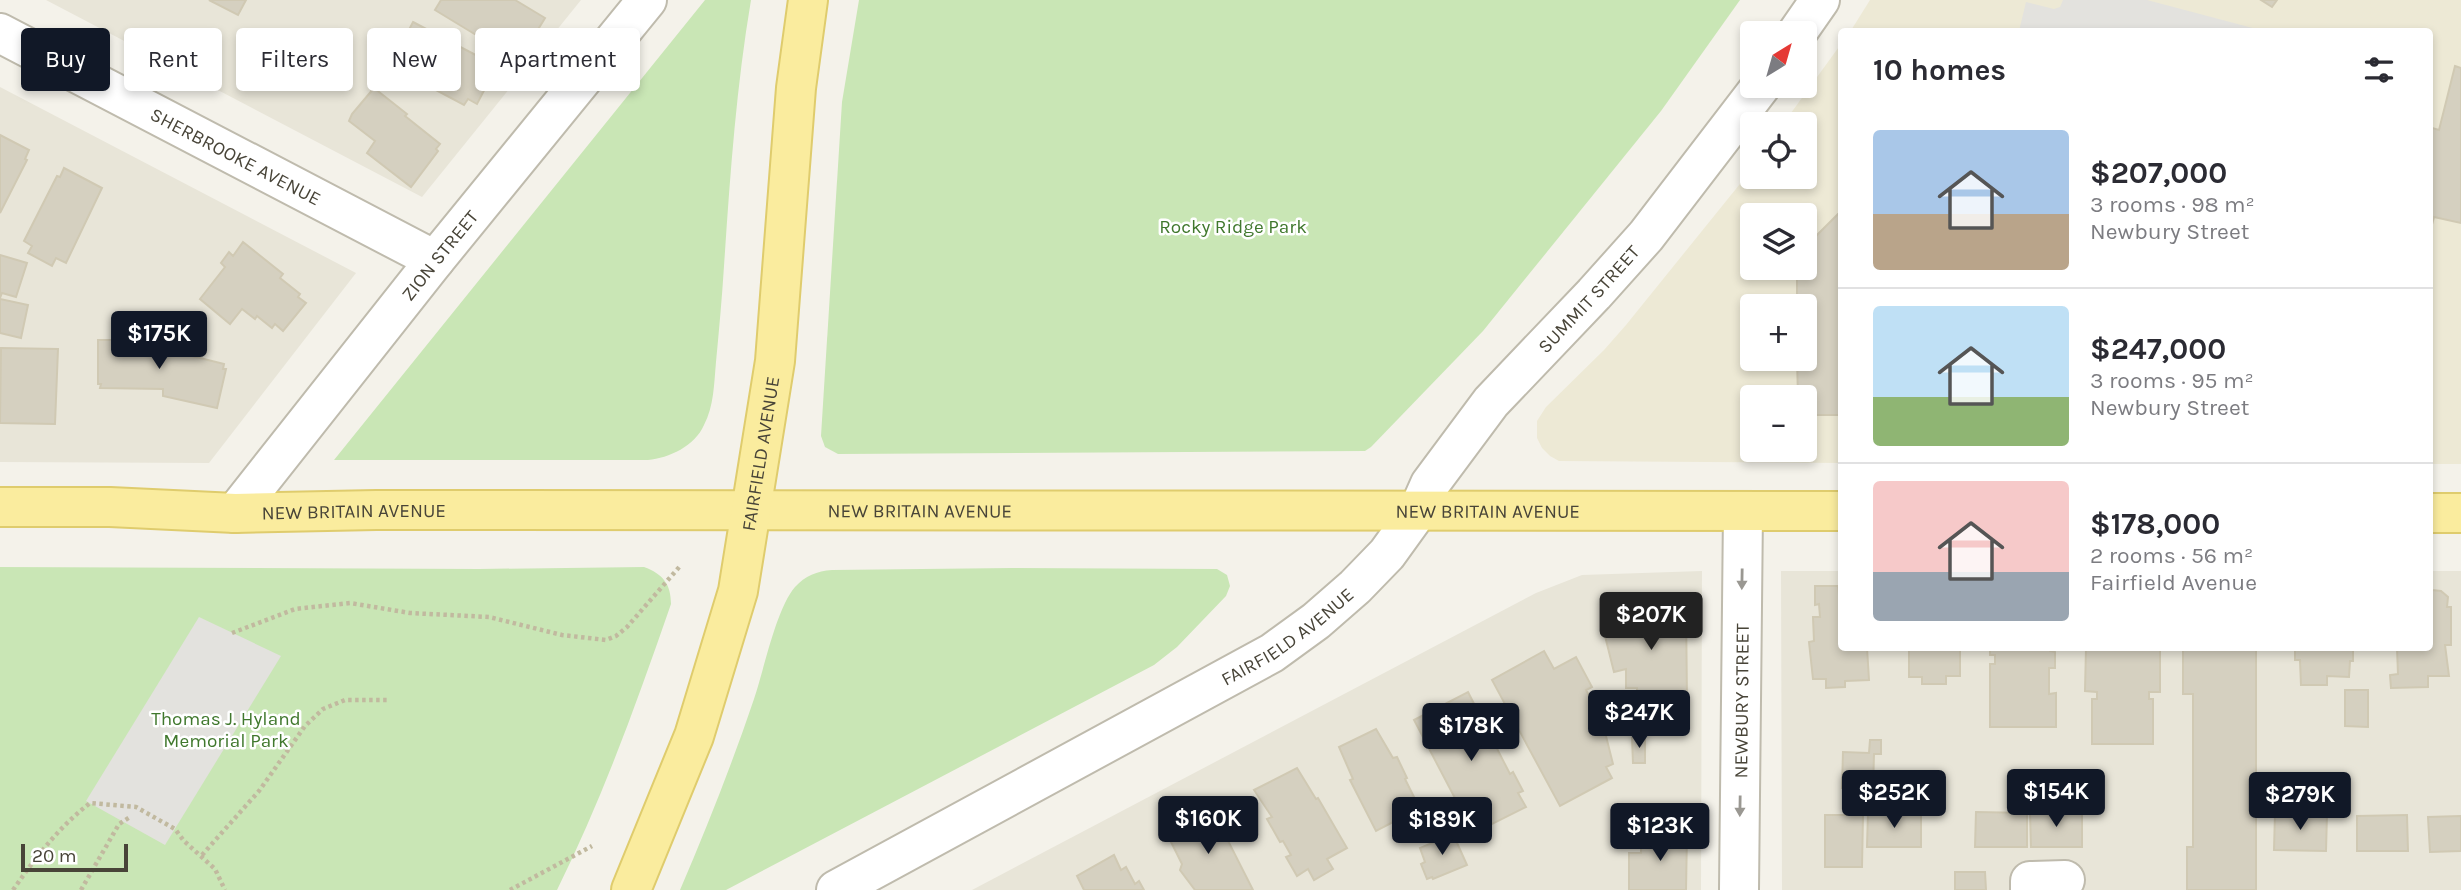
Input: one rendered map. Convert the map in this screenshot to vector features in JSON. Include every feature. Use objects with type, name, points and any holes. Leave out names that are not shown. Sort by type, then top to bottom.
[{"type":"main road","name":"FAIRFIELD AVENUE","points":[[631,890],[694,736],[738,591],[775,361],[796,88],[807,0]]},
{"type":"main road","name":"NEW BRITAIN AVENUE","points":[[0,507],[110,507],[234,513],[376,510],[1838,511]]},
{"type":"main road","points":[[2433,513],[2461,513]]},
{"type":"street","name":"ZION STREET","points":[[234,513],[647,0]]},
{"type":"street","points":[[1805,21],[1820,0]]},
{"type":"street","name":"SHERBROOKE AVENUE","points":[[0,33],[435,260]]},
{"type":"street","name":"SUMMIT STREET","points":[[1418,511],[1430,484],[1491,402],[1646,236],[1752,98]]},
{"type":"street","name":"FAIRFIELD AVENUE","points":[[836,890],[1272,653],[1355,587],[1387,554],[1418,511]]},
{"type":"street","name":"NEWBURY STREET","points":[[1739,890],[1743,511]]},
{"type":"street","points":[[2030,890],[2030,881],[2066,880]]},
{"type":"path","points":[[232,633],[295,610],[350,603],[418,613],[489,617],[562,635],[606,640],[627,627],[681,565]]},
{"type":"path","points":[[202,855],[259,790],[305,726],[323,709],[345,700],[389,700]]},
{"type":"path","points":[[13,890],[47,842],[67,821],[90,803],[136,807],[175,830],[215,869],[225,890]]},
{"type":"path","points":[[81,890],[119,824],[130,817]]},
{"type":"path","points":[[510,890],[592,846]]},
{"type":"shaded area","points":[[46,0],[581,0],[558,28],[475,28],[475,91],[508,91],[422,197],[220,91],[222,91],[222,28],[124,28],[124,41],[110,34],[110,28],[99,28]]},
{"type":"shaded area","points":[[1870,0],[2461,0],[2461,464],[2433,464],[2433,28],[1852,28]]},
{"type":"shaded area","points":[[2063,0],[2147,0],[2253,28],[2020,28],[2026,2],[2054,9],[2060,7]]},
{"type":"shaded area","points":[[1838,48],[1838,463],[1559,461],[1550,456],[1537,438],[1537,421],[1546,407],[1626,325],[1740,184],[1740,189],[1817,189],[1817,112],[1792,112],[1802,98],[1817,98],[1817,77]]},
{"type":"shaded area","points":[[0,87],[356,273],[209,463],[0,462]]},
{"type":"shaded area","points":[[1702,571],[1701,890],[972,890],[1536,593],[1582,575]]},
{"type":"shaded area","points":[[1781,571],[1838,571],[1838,651],[2433,651],[2433,571],[2461,571],[2461,890],[1782,890]]},
{"type":"shaded area","points":[[199,617],[281,656],[165,845],[86,801]]},
{"type":"green space","points":[[705,0],[751,0],[734,133],[714,387],[710,410],[700,432],[680,450],[648,460],[334,460],[632,91],[640,91],[640,81]]},
{"type":"green space","name":"Rocky Ridge Park","points":[[859,0],[1740,0],[1661,111],[1483,331],[1365,451],[838,454],[825,447],[821,436],[842,102]]},
{"type":"green space","name":"Thomas J. Hyland Memorial Park","points":[[0,567],[644,567],[665,581],[671,604],[604,784],[557,890],[0,890]]},
{"type":"green space","points":[[1217,569],[1227,575],[1230,586],[1226,596],[1177,647],[1154,665],[726,890],[680,890],[737,747],[782,610],[799,583],[812,575],[832,570]]},
{"type":"building","points":[[209,0],[246,0],[238,15]]},
{"type":"building","points":[[441,0],[515,0],[545,18],[539,28],[475,28],[475,34],[435,10]]},
{"type":"building","points":[[2261,0],[2277,0],[2272,7]]},
{"type":"building","points":[[413,22],[424,28],[410,28]]},
{"type":"building","points":[[461,47],[475,55],[475,91],[484,91],[477,104],[468,99],[464,105],[438,91],[461,91]]},
{"type":"building","points":[[2455,66],[2461,68],[2461,223],[2434,217],[2433,221],[2433,128],[2439,130]]},
{"type":"building","points":[[371,91],[378,91],[440,144],[436,149],[438,151],[411,187],[367,153],[375,141],[349,121]]},
{"type":"building","points":[[0,135],[29,150],[25,159],[27,160],[0,213]]},
{"type":"building","points":[[64,168],[102,188],[66,263],[56,258],[52,266],[28,253],[32,246],[24,241],[57,176],[60,177]]},
{"type":"building","points":[[1838,214],[1838,415],[1817,415],[1817,385],[1798,385],[1797,371],[1817,371],[1817,294],[1797,294],[1797,280],[1817,280],[1817,235]]},
{"type":"building","points":[[243,242],[283,274],[280,278],[300,294],[298,297],[306,303],[283,331],[275,324],[272,328],[257,316],[255,319],[242,309],[230,324],[200,299],[225,267],[221,263],[229,252],[233,256]]},
{"type":"building","points":[[0,255],[27,263],[16,297],[2,293],[0,298]]},
{"type":"building","points":[[0,299],[28,305],[21,338],[0,333]]},
{"type":"building","points":[[98,340],[168,340],[168,350],[224,364],[223,369],[226,369],[217,408],[163,396],[163,389],[100,388]]},
{"type":"building","points":[[1,348],[58,349],[55,424],[0,423]]},
{"type":"building","points":[[1815,586],[1838,586],[1838,651],[1867,651],[1869,680],[1845,681],[1845,687],[1826,688],[1826,679],[1813,679],[1809,642],[1814,641],[1813,617],[1820,617],[1819,604],[1815,605]]},
{"type":"building","points":[[2433,590],[2441,591],[2448,597],[2447,607],[2451,607],[2451,645],[2445,645],[2449,676],[2428,676],[2428,687],[2391,688],[2390,675],[2398,674],[2397,651],[2433,651]]},
{"type":"building","points":[[1680,601],[1686,606],[1687,703],[1637,703],[1637,688],[1626,688],[1626,669],[1614,672],[1601,620]]},
{"type":"building","points":[[1544,651],[1554,669],[1576,657],[1592,687],[1586,690],[1602,720],[1613,764],[1606,767],[1612,778],[1560,806],[1492,680]]},
{"type":"building","points":[[1909,651],[1960,651],[1960,676],[1946,676],[1946,684],[1922,684],[1922,677],[1909,677]]},
{"type":"building","points":[[1990,651],[2055,652],[2055,668],[2049,668],[2049,694],[2056,693],[2056,727],[1990,727],[1990,664],[1995,664],[1995,655],[1990,655]]},
{"type":"building","points":[[2086,651],[2160,651],[2160,692],[2149,692],[2149,699],[2153,699],[2153,744],[2092,744],[2092,699],[2097,699],[2097,692],[2085,691]]},
{"type":"building","points":[[2183,651],[2256,651],[2256,890],[2187,890],[2187,847],[2193,847],[2193,694],[2183,694]]},
{"type":"building","points":[[2295,651],[2353,651],[2349,677],[2327,676],[2327,685],[2301,685],[2300,660],[2295,660]]},
{"type":"building","points":[[2345,690],[2368,690],[2368,727],[2345,726]]},
{"type":"building","points":[[1468,692],[1510,774],[1513,772],[1523,791],[1518,793],[1526,807],[1474,833],[1467,821],[1463,823],[1454,804],[1457,802],[1414,720]]},
{"type":"building","points":[[1376,729],[1393,758],[1397,757],[1420,809],[1410,814],[1414,822],[1399,830],[1395,821],[1376,831],[1350,780],[1353,779],[1339,747]]},
{"type":"building","points":[[1632,738],[1645,738],[1645,763],[1633,763]]},
{"type":"building","points":[[1870,740],[1881,740],[1881,754],[1874,754],[1873,789],[1842,788],[1843,752],[1869,753]]},
{"type":"building","points":[[1297,768],[1347,848],[1327,859],[1333,869],[1314,880],[1308,869],[1297,876],[1286,857],[1291,855],[1267,819],[1272,817],[1254,790]]},
{"type":"building","points":[[1210,810],[1253,890],[1195,890],[1180,870],[1182,864],[1166,832]]},
{"type":"building","points":[[1868,812],[1921,812],[1921,847],[1867,847]]},
{"type":"building","points":[[1976,812],[2027,813],[2027,847],[1975,847]]},
{"type":"building","points":[[2030,812],[2082,812],[2082,847],[2031,847]]},
{"type":"building","points":[[2275,813],[2327,814],[2326,851],[2274,850]]},
{"type":"building","points":[[1825,815],[1863,815],[1862,867],[1825,867]]},
{"type":"building","points":[[2407,815],[2408,851],[2357,851],[2357,816]]},
{"type":"building","points":[[2461,816],[2461,851],[2430,852],[2428,817]]},
{"type":"building","points":[[1641,833],[1687,833],[1686,890],[1629,890],[1629,853],[1641,853]]},
{"type":"building","points":[[1453,834],[1467,865],[1427,879],[1421,864],[1425,862],[1420,848]]},
{"type":"building","points":[[1114,855],[1121,870],[1126,867],[1135,884],[1139,881],[1144,890],[1084,890],[1077,876]]},
{"type":"building","points":[[1955,872],[1985,872],[1986,890],[1955,890]]}]
